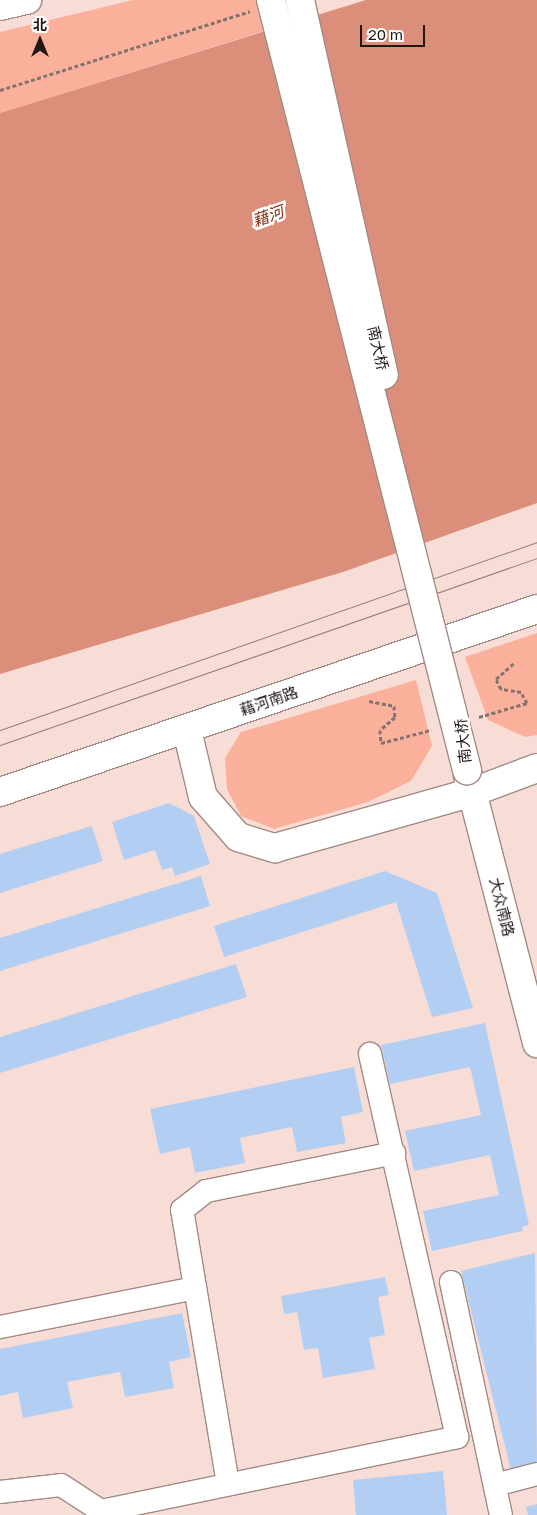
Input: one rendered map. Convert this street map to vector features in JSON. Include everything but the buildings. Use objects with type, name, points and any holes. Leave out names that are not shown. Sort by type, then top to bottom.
[{"type":"main road","points":[[0,6],[27,0]]},
{"type":"main road","name":"南大桥","points":[[300,0],[470,781]]},
{"type":"main road","name":"南大桥","points":[[263,4],[457,723]]},
{"type":"main road","name":"藉河南路","points":[[0,792],[187,730],[537,608]]},
{"type":"main road","points":[[187,730],[203,797],[238,837],[274,848],[470,781],[537,768]]},
{"type":"main road","name":"大众南路","points":[[470,781],[537,1043]]},
{"type":"street","points":[[0,1492],[61,1485],[100,1510],[457,1437],[370,1054]]},
{"type":"street","points":[[228,1484],[182,1210],[206,1191],[393,1153]]},
{"type":"street","points":[[451,1282],[501,1515]]},
{"type":"street","points":[[0,1327],[195,1288]]},
{"type":"street","points":[[495,1485],[537,1474]]},
{"type":"path","points":[[0,90],[263,4]]},
{"type":"path","points":[[369,701],[394,706],[395,717],[380,730],[381,743],[457,723],[527,703],[521,692],[501,689],[496,679],[515,662]]},
{"type":"shaded area","points":[[133,0],[259,0],[267,30],[0,113],[0,32]]},
{"type":"shaded area","points":[[537,633],[537,735],[525,737],[488,720],[465,657]]},
{"type":"shaded area","points":[[416,680],[432,746],[411,781],[368,802],[274,829],[241,816],[227,789],[225,758],[241,732]]},
{"type":"water","name":"藉河","points":[[366,0],[537,0],[537,503],[343,572],[0,674],[0,113]]},
{"type":"tram line","points":[[0,730],[537,542]]},
{"type":"tram line","points":[[0,745],[537,558]]}]
